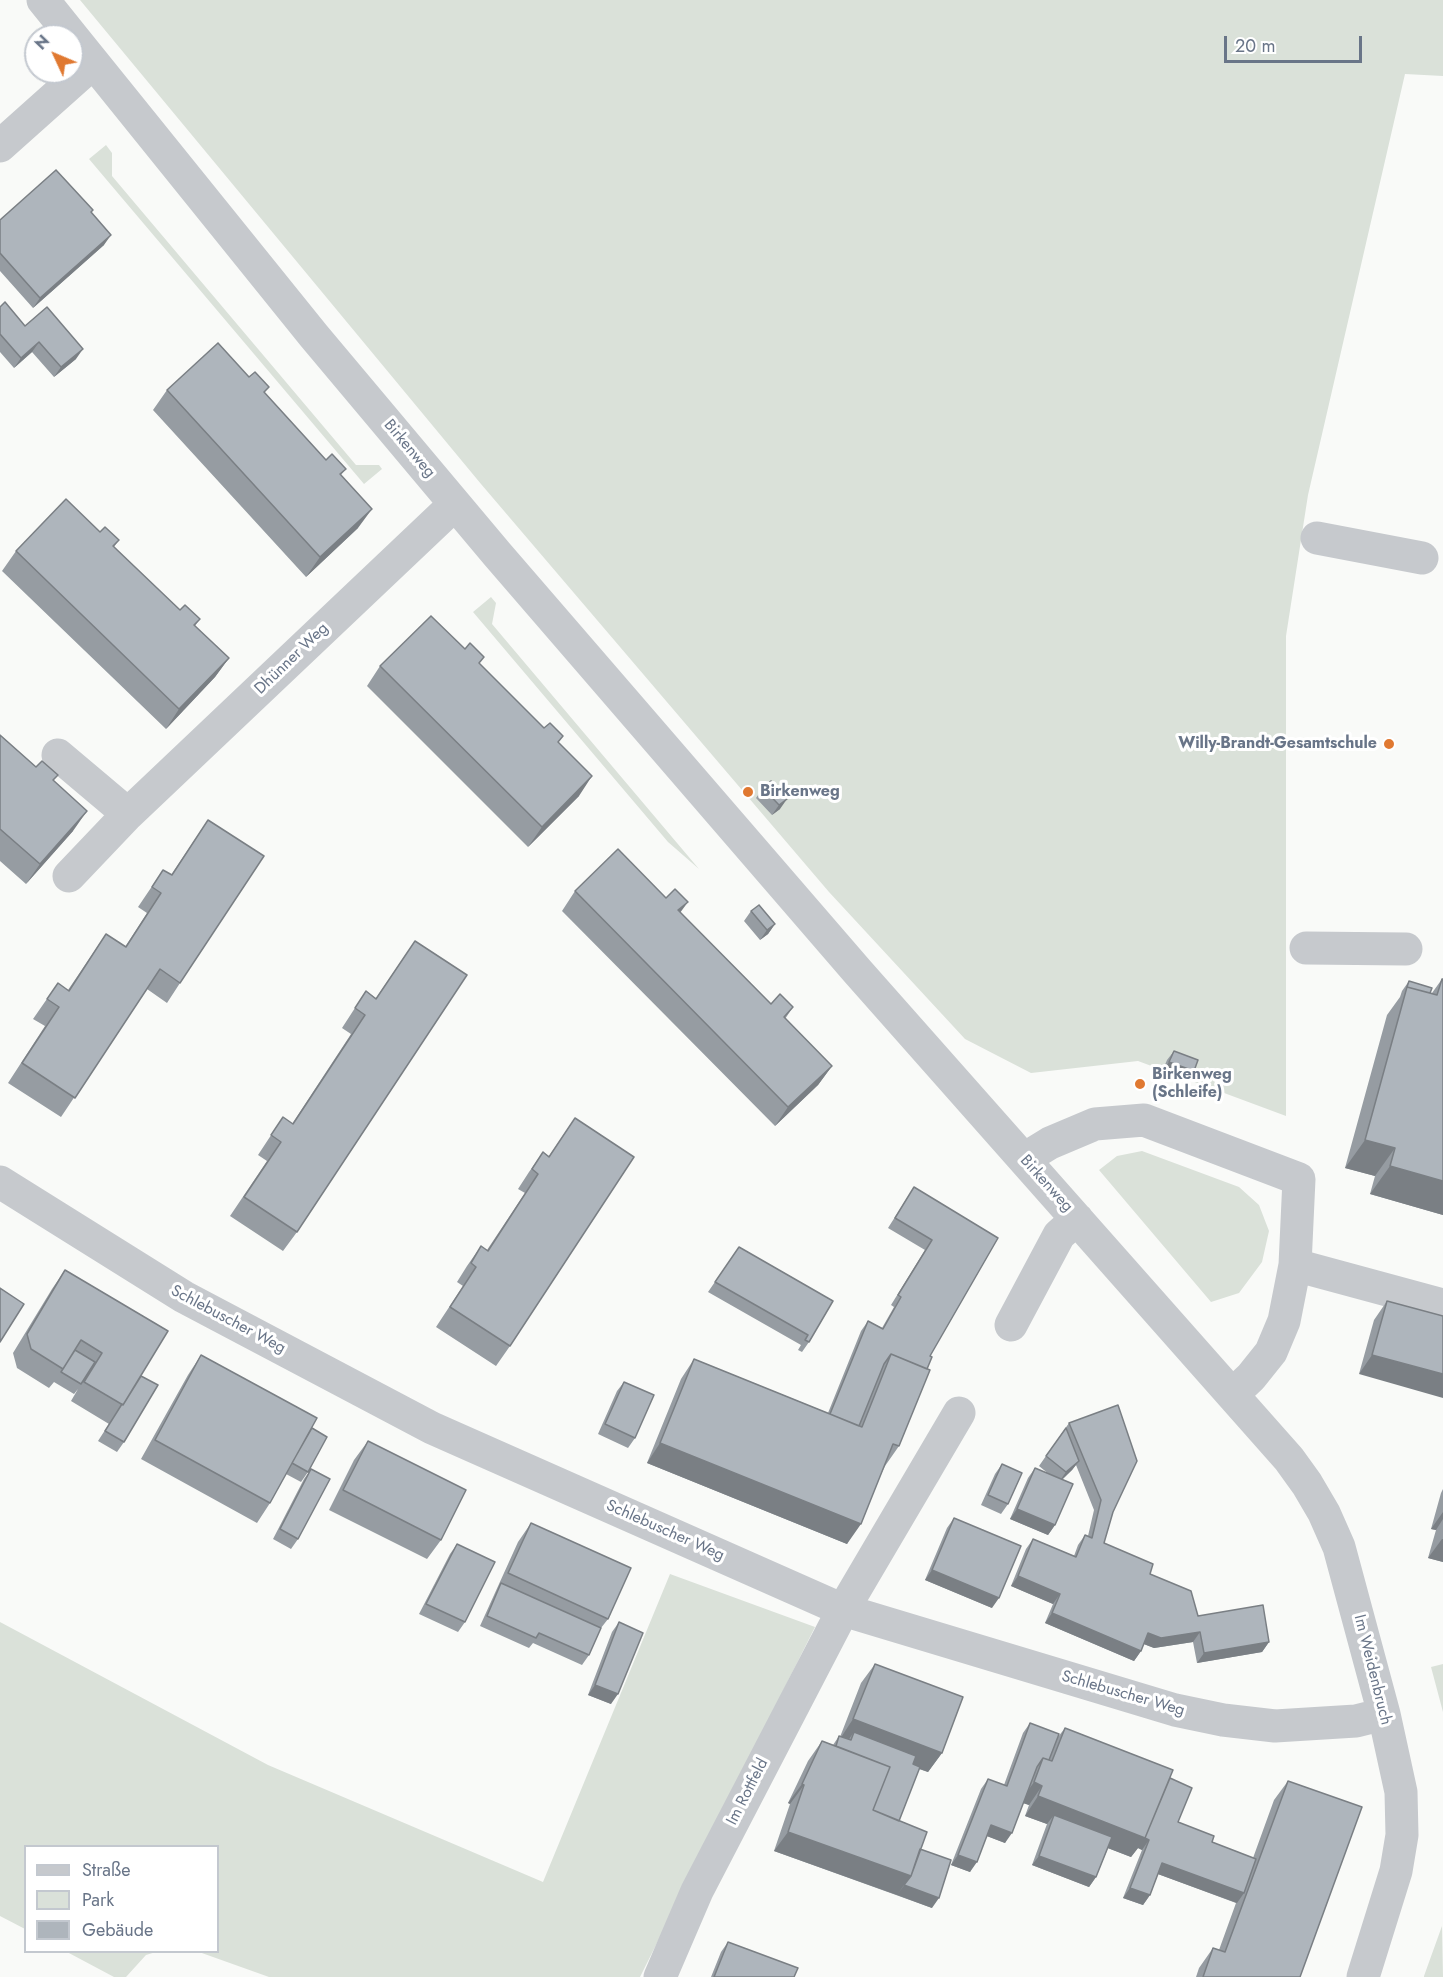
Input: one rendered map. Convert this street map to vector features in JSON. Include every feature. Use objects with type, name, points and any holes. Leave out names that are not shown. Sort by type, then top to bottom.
[{"type":"street","name":"Birkenweg","points":[[43,0],[62,24]]},
{"type":"street","name":"Birkenweg","points":[[84,51],[271,283],[455,504],[798,903],[1233,1394]]},
{"type":"street","points":[[0,146],[93,63]]},
{"type":"street","name":"Dhünner Weg","points":[[69,876],[128,814],[455,504]]},
{"type":"street","points":[[1317,538],[1422,558]]},
{"type":"street","points":[[58,755],[128,814]]},
{"type":"street","points":[[1306,948],[1406,949]]},
{"type":"street","points":[[1024,1159],[1050,1143],[1095,1124],[1144,1120],[1299,1179],[1295,1265],[1284,1321],[1271,1352],[1251,1377],[1233,1394]]},
{"type":"street","name":"Schlebuscher Weg","points":[[0,1182],[184,1297],[432,1428],[843,1610],[1175,1710],[1223,1720],[1275,1726],[1356,1721],[1384,1714]]},
{"type":"street","points":[[1011,1325],[1059,1236],[1077,1219]]},
{"type":"street","points":[[1295,1265],[1443,1305]]},
{"type":"street","name":"Im Weidenbruch","points":[[1233,1394],[1289,1458],[1324,1513],[1339,1548],[1384,1714],[1401,1792],[1402,1835],[1396,1871],[1364,1977]]},
{"type":"street","name":"Im Rottfeld","points":[[660,1977],[697,1891],[843,1610],[959,1413]]},
{"type":"green space","points":[[80,0],[1443,0],[1443,76],[1405,74],[1308,495],[1286,636],[1286,1116],[1138,1061],[1031,1073],[965,1039],[829,892],[481,484]]},
{"type":"green space","points":[[106,145],[112,153],[112,176],[356,465],[379,465],[382,469],[364,484],[89,159]]},
{"type":"green space","points":[[491,597],[496,603],[492,624],[699,869],[668,842],[473,612]]},
{"type":"green space","points":[[1142,1151],[1239,1187],[1259,1205],[1269,1231],[1262,1262],[1239,1293],[1211,1302],[1099,1170],[1117,1156]]},
{"type":"green space","points":[[670,1574],[815,1627],[640,1977],[269,1977],[202,1953],[219,1953],[219,1845],[24,1845],[24,1928],[0,1916],[0,1622],[268,1765],[543,1882]]},
{"type":"green space","points":[[1443,1664],[1443,1712],[1431,1667]]},
{"type":"green space","points":[[1442,1926],[1443,1977],[1424,1977],[1424,1976]]},
{"type":"green space","points":[[69,1953],[153,1953],[146,1955],[126,1977],[114,1977]]},
{"type":"building","points":[[56,170],[93,210],[91,212],[111,235],[40,298],[0,253],[0,220]]},
{"type":"building","points":[[5,302],[25,326],[47,307],[83,349],[61,367],[39,342],[21,358],[0,334],[0,307]]},
{"type":"building","points":[[218,343],[249,377],[255,372],[269,387],[264,392],[326,460],[332,454],[346,469],[340,474],[372,509],[320,557],[167,390]]},
{"type":"building","points":[[66,499],[100,532],[105,527],[119,540],[113,546],[180,610],[185,605],[200,619],[194,625],[229,658],[179,709],[16,551]]},
{"type":"building","points":[[431,616],[465,649],[470,643],[484,657],[479,663],[544,728],[550,723],[563,736],[558,742],[592,776],[542,827],[380,666]]},
{"type":"building","points":[[0,735],[36,767],[42,761],[58,775],[53,780],[87,811],[40,864],[0,829]]},
{"type":"building","points":[[771,781],[787,799],[779,805],[763,788]]},
{"type":"building","points":[[208,820],[264,856],[180,983],[160,969],[75,1098],[22,1063],[59,1007],[47,999],[58,983],[69,991],[106,934],[126,947],[161,893],[152,887],[163,870],[172,875]]},
{"type":"building","points":[[618,849],[666,898],[675,889],[688,902],[678,910],[771,1004],[780,994],[793,1007],[784,1017],[832,1066],[788,1107],[575,891]]},
{"type":"building","points":[[759,905],[775,924],[767,930],[751,911]]},
{"type":"building","points":[[415,941],[467,975],[297,1232],[244,1197],[281,1142],[271,1135],[283,1117],[293,1124],[365,1015],[355,1008],[366,991],[376,999]]},
{"type":"building","points":[[1442,979],[1443,1181],[1390,1166],[1395,1148],[1365,1140],[1407,987],[1437,995]]},
{"type":"building","points":[[1409,981],[1432,988],[1430,993],[1407,987]]},
{"type":"building","points":[[1174,1051],[1198,1060],[1194,1071],[1169,1062]]},
{"type":"building","points":[[575,1118],[634,1157],[510,1346],[450,1307],[476,1267],[471,1263],[481,1246],[488,1251],[538,1174],[532,1169],[543,1152],[549,1157]]},
{"type":"building","points":[[914,1187],[998,1238],[930,1356],[932,1357],[927,1369],[891,1354],[884,1364],[859,1426],[830,1414],[868,1321],[883,1329],[901,1297],[898,1295],[932,1240],[895,1218]]},
{"type":"building","points":[[739,1247],[833,1301],[809,1342],[805,1340],[808,1335],[715,1282]]},
{"type":"building","points":[[65,1270],[168,1331],[123,1405],[84,1382],[102,1353],[81,1340],[63,1369],[31,1349],[27,1334]]},
{"type":"building","points":[[0,1288],[24,1304],[0,1342]]},
{"type":"building","points":[[1387,1301],[1443,1316],[1443,1374],[1372,1355]]},
{"type":"building","points":[[75,1350],[95,1362],[81,1384],[61,1372]]},
{"type":"building","points":[[891,1354],[930,1370],[899,1446],[893,1444],[861,1524],[660,1443],[694,1359],[862,1427]]},
{"type":"building","points":[[201,1355],[317,1418],[270,1503],[155,1440]]},
{"type":"building","points":[[141,1376],[158,1385],[124,1442],[105,1431]]},
{"type":"building","points":[[624,1382],[654,1395],[635,1438],[605,1424]]},
{"type":"building","points":[[1118,1405],[1137,1461],[1113,1512],[1104,1543],[1153,1564],[1150,1574],[1191,1591],[1198,1616],[1263,1605],[1269,1642],[1204,1653],[1200,1632],[1161,1638],[1148,1633],[1141,1651],[1052,1613],[1060,1594],[1018,1576],[1033,1539],[1076,1557],[1085,1535],[1092,1538],[1101,1500],[1069,1423]]},
{"type":"building","points":[[312,1428],[327,1437],[308,1472],[292,1463]]},
{"type":"building","points":[[1066,1428],[1079,1461],[1066,1472],[1046,1456]]},
{"type":"building","points":[[368,1441],[466,1490],[441,1540],[343,1490]]},
{"type":"building","points":[[1002,1464],[1022,1473],[1008,1504],[988,1495]]},
{"type":"building","points":[[1035,1468],[1073,1484],[1055,1525],[1017,1509]]},
{"type":"building","points":[[311,1469],[330,1479],[298,1539],[280,1529]]},
{"type":"building","points":[[954,1518],[1021,1546],[999,1598],[932,1570]]},
{"type":"building","points":[[531,1523],[631,1568],[608,1619],[508,1573]]},
{"type":"building","points":[[457,1544],[495,1562],[465,1622],[426,1604]]},
{"type":"building","points":[[501,1583],[601,1628],[589,1655],[539,1633],[536,1638],[487,1616]]},
{"type":"building","points":[[619,1622],[643,1633],[618,1694],[595,1685]]},
{"type":"building","points":[[875,1664],[963,1697],[942,1753],[853,1719]]},
{"type":"building","points":[[1030,1723],[1059,1734],[1049,1760],[1043,1758],[1037,1767],[1012,1833],[991,1825],[977,1862],[958,1855],[988,1779],[1007,1786]]},
{"type":"building","points":[[1065,1728],[1173,1770],[1145,1838],[1038,1796],[1042,1786],[1034,1782],[1043,1758],[1052,1761]]},
{"type":"building","points":[[854,1732],[916,1756],[913,1764],[920,1767],[899,1821],[873,1810],[890,1767],[836,1746],[839,1736],[851,1740]]},
{"type":"building","points":[[822,1741],[890,1767],[873,1810],[927,1832],[911,1876],[788,1832],[804,1785],[802,1784]]},
{"type":"building","points":[[1170,1778],[1192,1788],[1178,1822],[1214,1836],[1212,1842],[1256,1859],[1244,1893],[1162,1863],[1150,1895],[1130,1888],[1149,1840],[1145,1838]]},
{"type":"building","points":[[1288,1781],[1362,1807],[1300,1977],[1203,1977],[1213,1948],[1225,1952]]},
{"type":"building","points":[[1054,1815],[1112,1837],[1096,1877],[1039,1856]]},
{"type":"building","points":[[920,1849],[951,1860],[939,1898],[904,1885],[911,1876]]},
{"type":"building","points":[[728,1942],[798,1968],[794,1977],[714,1977]]},
{"type":"place","name":"Willy-Brandt-Gesamtschule","points":[[1389,744]]},
{"type":"place","name":"Birkenweg","points":[[748,792]]},
{"type":"place","name":"Birkenweg (Schleife)","points":[[1140,1084]]}]
